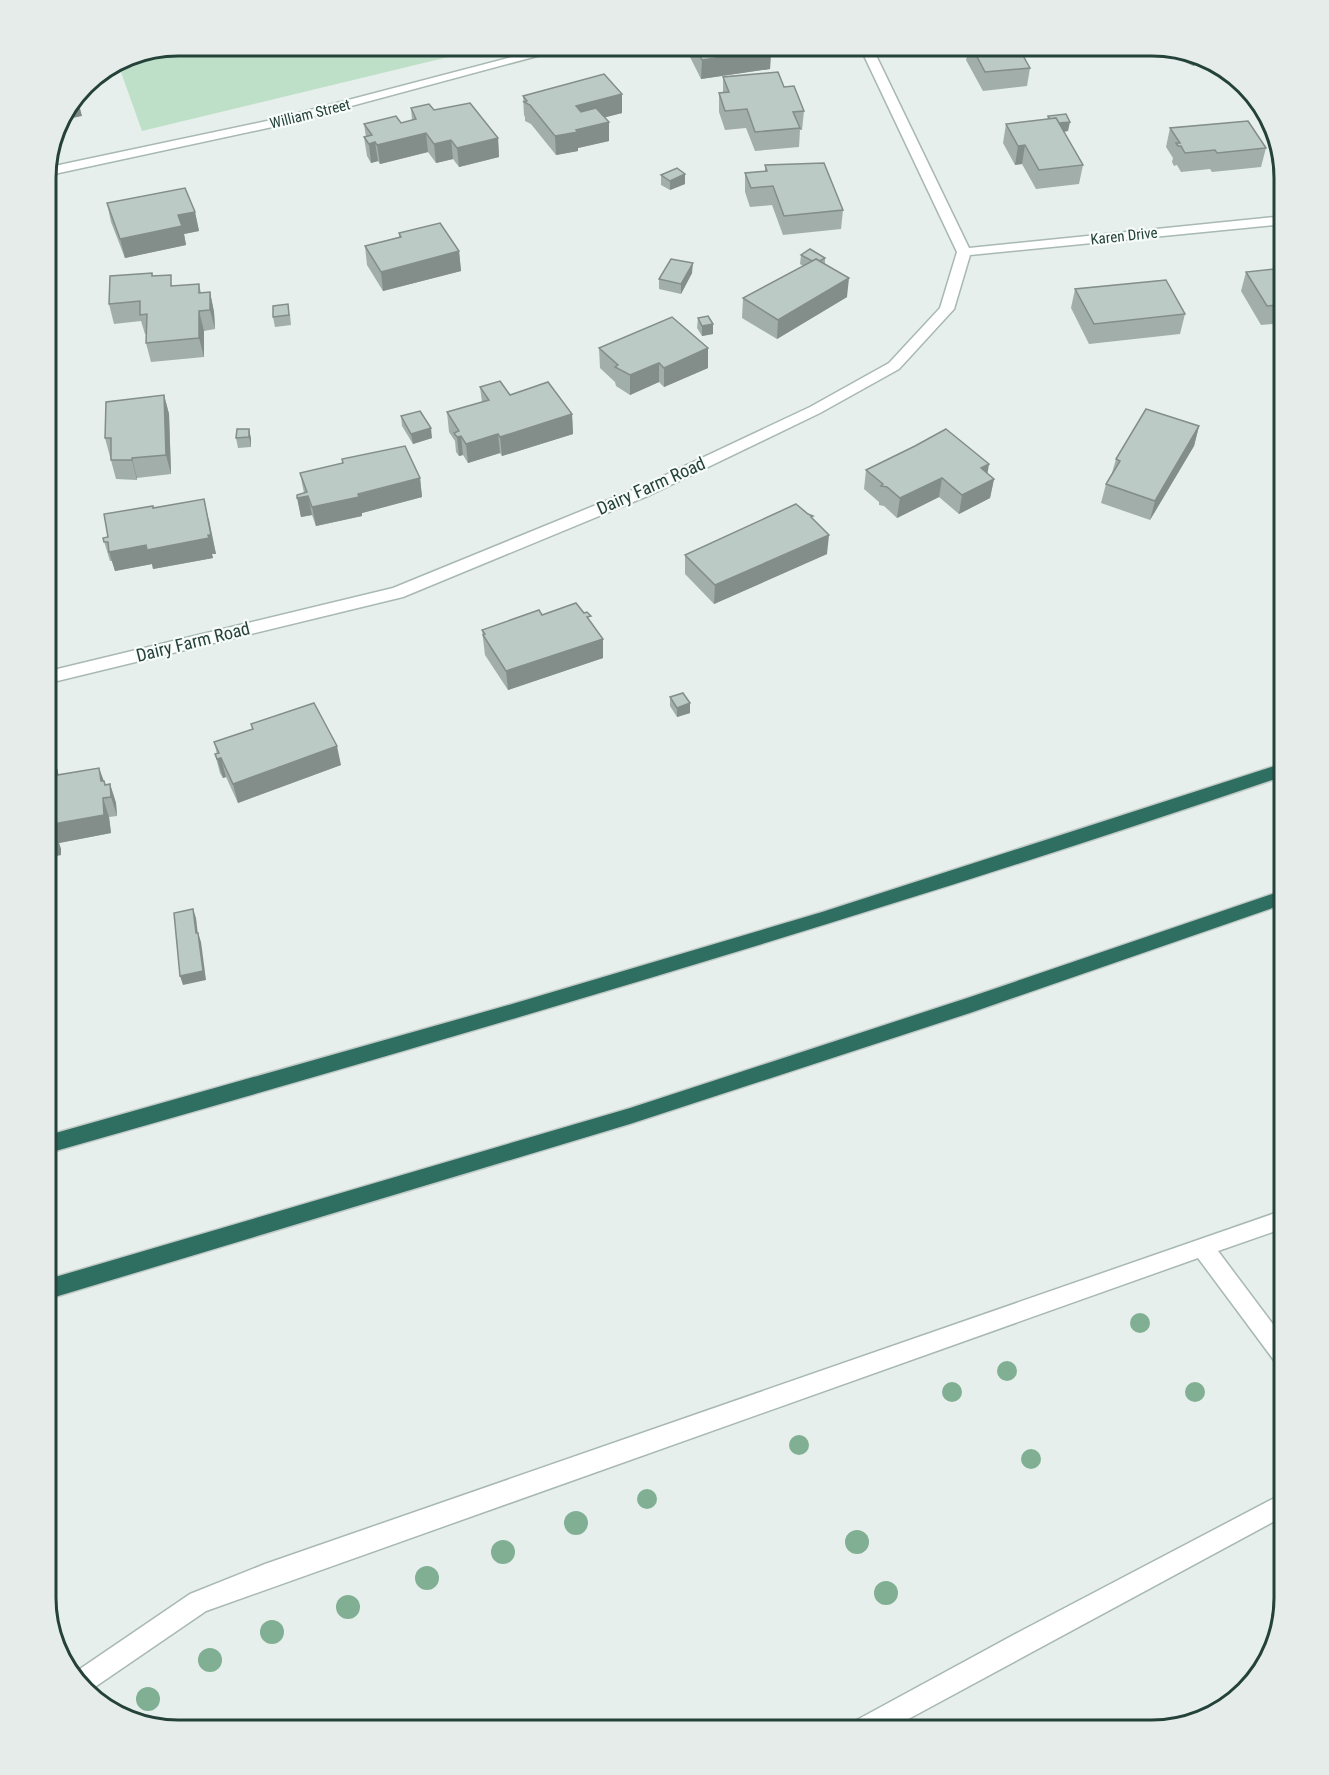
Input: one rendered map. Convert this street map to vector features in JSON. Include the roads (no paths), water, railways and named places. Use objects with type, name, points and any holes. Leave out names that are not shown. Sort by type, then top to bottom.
[{"type":"highway","points":[[56,1142],[448,1032],[742,945],[1059,846],[1274,772]]},
{"type":"highway","points":[[56,1287],[652,1109],[1088,966],[1274,901]]},
{"type":"street","name":"William Street","points":[[56,170],[277,122],[530,56]]},
{"type":"street","points":[[870,56],[964,252]]},
{"type":"street","name":"Karen Drive","points":[[964,252],[1274,221]]},
{"type":"street","name":"Dairy Farm Road","points":[[56,675],[397,593],[645,491],[815,410],[894,366],[947,309],[964,252]]},
{"type":"street","points":[[87,1679],[198,1602],[265,1576],[1274,1223]]},
{"type":"street","points":[[1203,1248],[1274,1343]]},
{"type":"street","points":[[882,1720],[1027,1640],[1274,1509]]}]
